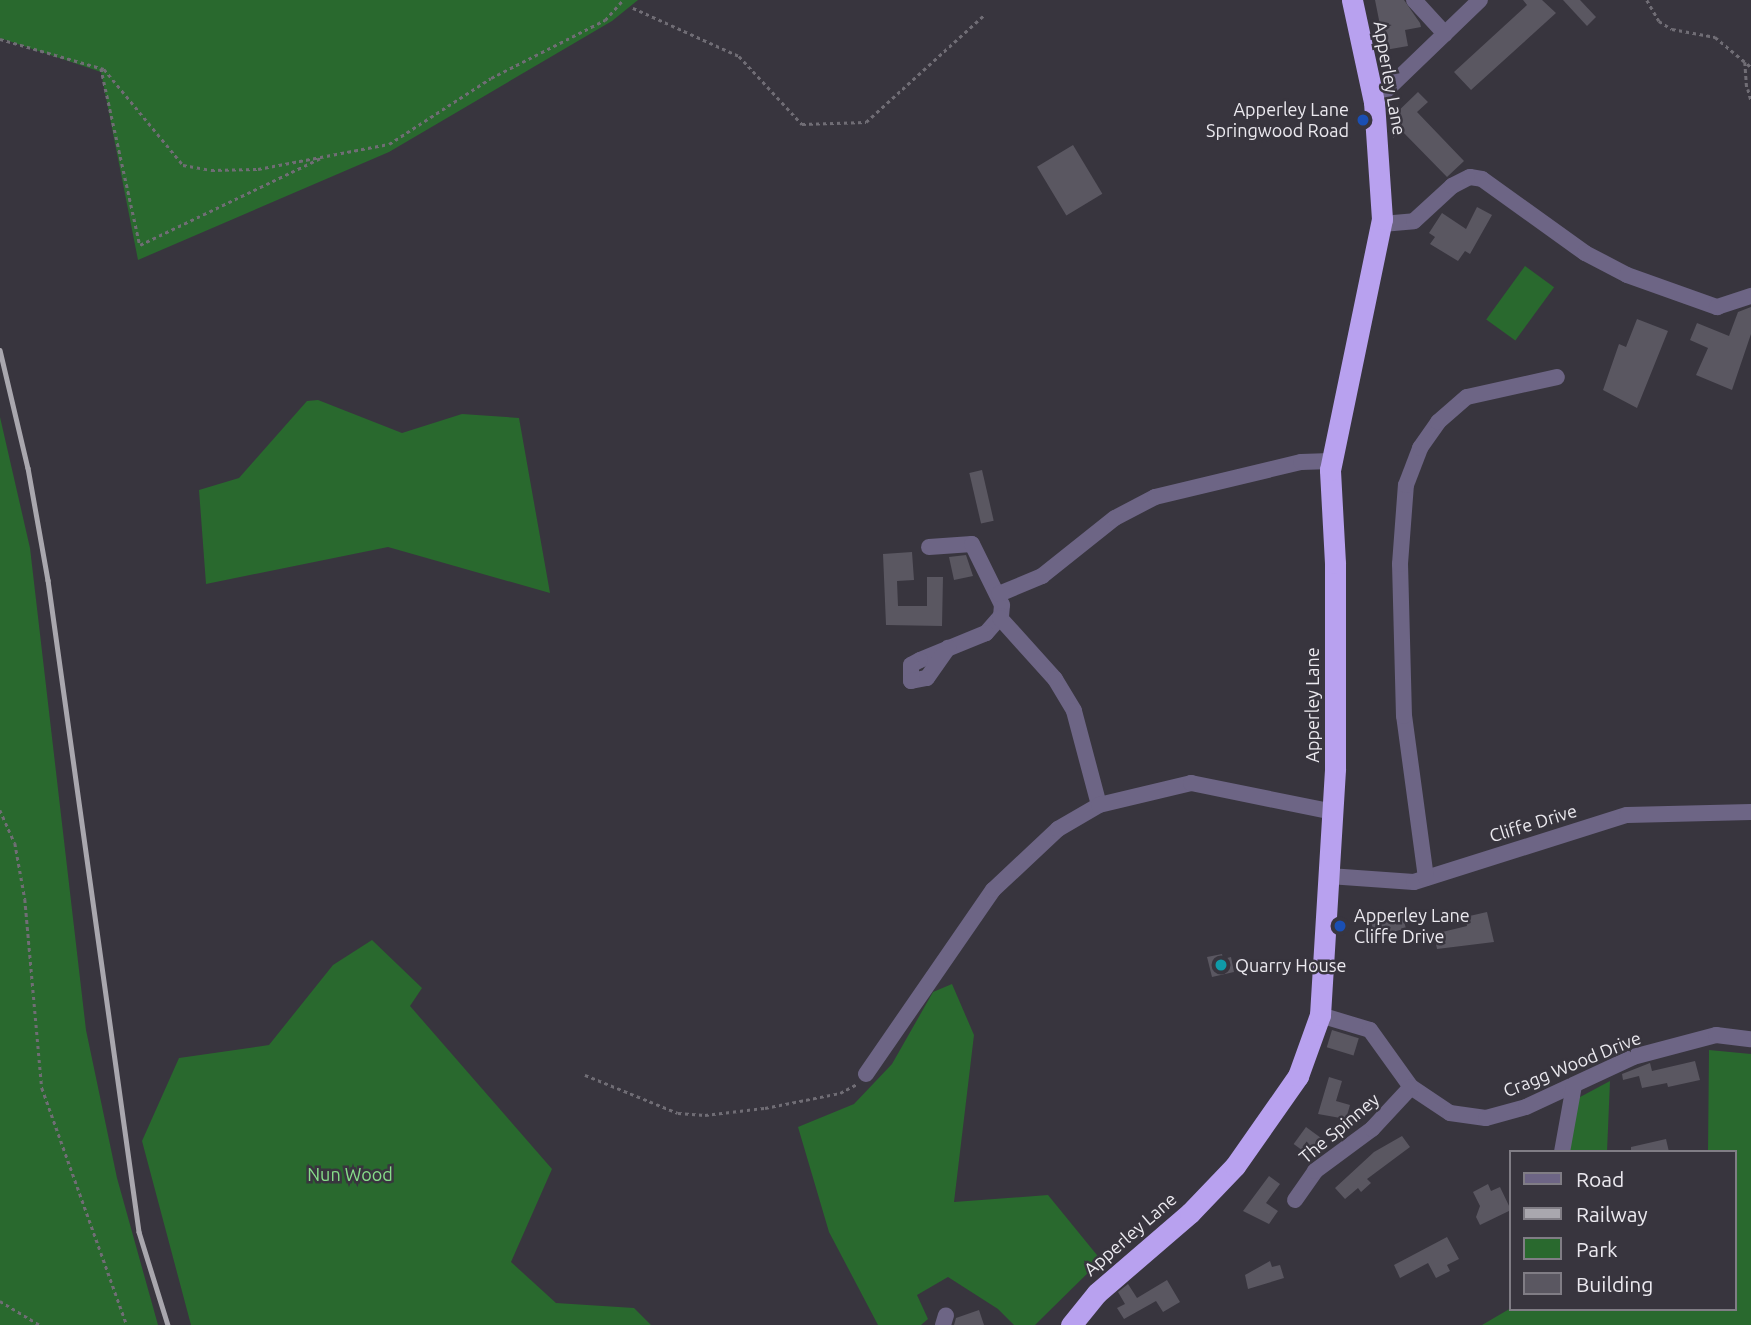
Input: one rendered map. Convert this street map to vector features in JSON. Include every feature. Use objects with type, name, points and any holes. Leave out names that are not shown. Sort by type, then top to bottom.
[{"type":"highway","name":"Apperley Lane","points":[[1072,1325],[1097,1293],[1190,1213],[1235,1166],[1298,1076],[1320,1015],[1333,812],[1335,563],[1331,461],[1382,223],[1374,102],[1352,0]]},
{"type":"street","points":[[1415,0],[1445,34]]},
{"type":"street","points":[[1374,102],[1480,0]]},
{"type":"street","points":[[1382,223],[1414,221],[1452,186],[1470,177],[1482,179],[1585,253],[1627,275],[1717,307],[1751,296]]},
{"type":"street","points":[[1426,878],[1404,716],[1400,564],[1406,485],[1426,439],[1467,397],[1557,377]]},
{"type":"street","points":[[999,594],[1041,576],[1115,517],[1144,501],[1301,462],[1331,461]]},
{"type":"street","points":[[929,547],[972,544],[999,594],[1000,618],[1055,679],[1074,711],[1099,805]]},
{"type":"street","points":[[948,648],[986,633],[1000,618]]},
{"type":"street","points":[[866,1074],[993,890],[1058,829],[1099,805],[1191,783],[1333,812]]},
{"type":"street","name":"Cliffe Drive","points":[[1329,876],[1414,882],[1627,815],[1748,809]]},
{"type":"street","name":"Cragg Wood Drive","points":[[1320,1015],[1370,1030],[1411,1087],[1450,1113],[1486,1118],[1526,1107],[1645,1054],[1716,1035],[1751,1039]]},
{"type":"street","points":[[1562,1150],[1574,1085]]},
{"type":"street","name":"The Spinney","points":[[1295,1200],[1315,1171],[1372,1129],[1411,1087]]},
{"type":"path","points":[[0,39],[101,68],[183,165],[211,170],[258,169],[389,144],[491,78],[604,20],[623,0]]},
{"type":"path","points":[[1647,0],[1659,21],[1672,29],[1715,37],[1751,67]]},
{"type":"path","points":[[633,8],[738,56],[802,124],[866,122],[983,16]]},
{"type":"path","points":[[1744,59],[1751,100]]},
{"type":"path","points":[[101,68],[140,245],[323,157]]},
{"type":"path","points":[[1747,88],[1751,80]]},
{"type":"path","points":[[0,810],[15,844],[25,899],[42,1088],[127,1325]]},
{"type":"path","points":[[585,1075],[678,1113],[705,1115],[840,1093],[866,1074]]},
{"type":"path","points":[[0,1301],[40,1325]]},
{"type":"green space","points":[[0,0],[638,0],[612,21],[389,152],[138,260],[101,72],[0,38]]},
{"type":"green space","points":[[1525,266],[1554,287],[1515,341],[1486,319]]},
{"type":"green space","points":[[318,400],[402,433],[462,414],[519,418],[550,593],[388,547],[206,584],[199,490],[239,478],[307,401]]},
{"type":"green space","points":[[0,417],[30,548],[86,1030],[117,1178],[158,1325],[0,1325]]},
{"type":"green space","name":"Nun Wood","points":[[372,940],[422,988],[410,1006],[552,1169],[511,1262],[556,1303],[634,1308],[651,1325],[191,1325],[142,1141],[179,1058],[269,1045],[333,965]]},
{"type":"green space","points":[[952,984],[974,1035],[954,1202],[1048,1195],[1101,1260],[1035,1325],[1014,1325],[998,1309],[948,1277],[917,1295],[928,1319],[921,1325],[878,1325],[829,1232],[798,1127],[854,1104],[892,1064],[933,992]]},
{"type":"green space","points":[[1709,1050],[1751,1054],[1751,1325],[1482,1325],[1510,1309],[1510,1311],[1737,1311],[1737,1150],[1708,1150]]},
{"type":"green space","points":[[1610,1081],[1607,1150],[1561,1150],[1567,1104]]},
{"type":"building","points":[[1375,0],[1404,0],[1421,27],[1405,30],[1408,46],[1385,50]]},
{"type":"building","points":[[1523,0],[1542,0],[1556,13],[1471,90],[1454,72],[1527,5]]},
{"type":"building","points":[[1563,0],[1580,0],[1596,17],[1587,26]]},
{"type":"building","points":[[1418,92],[1428,102],[1417,112],[1464,161],[1447,177],[1401,130],[1393,138],[1390,119]]},
{"type":"building","points":[[1073,145],[1102,194],[1066,215],[1037,167]]},
{"type":"building","points":[[1477,207],[1492,215],[1470,254],[1465,251],[1458,261],[1430,244],[1435,237],[1429,233],[1442,213],[1466,229]]},
{"type":"building","points":[[1751,307],[1751,334],[1732,390],[1696,375],[1708,348],[1690,340],[1697,323],[1729,336],[1738,312]]},
{"type":"building","points":[[1637,319],[1668,331],[1637,408],[1603,390],[1619,344],[1626,347]]},
{"type":"building","points":[[982,470],[994,521],[981,524],[969,473]]},
{"type":"building","points":[[912,552],[914,580],[897,581],[898,606],[927,606],[927,577],[943,577],[942,626],[886,625],[883,554]]},
{"type":"building","points":[[966,555],[973,576],[954,580],[949,557]]},
{"type":"building","points":[[1487,912],[1494,942],[1437,949],[1434,934],[1467,926],[1465,917]]},
{"type":"building","points":[[1402,913],[1406,929],[1375,936],[1371,921]]},
{"type":"building","name":"Quarry House","points":[[1222,954],[1223,959],[1231,957],[1234,972],[1212,977],[1207,957]]},
{"type":"building","points":[[1332,1030],[1359,1038],[1354,1055],[1327,1047]]},
{"type":"building","points":[[1695,1061],[1700,1080],[1668,1087],[1667,1083],[1642,1088],[1639,1076],[1623,1080],[1622,1074],[1650,1063],[1652,1071]]},
{"type":"building","points":[[1329,1077],[1342,1081],[1336,1101],[1350,1105],[1346,1119],[1318,1114]]},
{"type":"building","points":[[1306,1127],[1321,1138],[1309,1155],[1294,1144]]},
{"type":"building","points":[[1402,1136],[1410,1147],[1367,1179],[1371,1183],[1361,1192],[1358,1188],[1345,1199],[1335,1188],[1374,1152]]},
{"type":"building","points":[[1666,1139],[1669,1150],[1631,1150],[1631,1147]]},
{"type":"building","points":[[1269,1176],[1280,1184],[1266,1203],[1278,1211],[1269,1224],[1243,1211]]},
{"type":"building","points":[[1488,1184],[1491,1191],[1500,1187],[1510,1210],[1480,1225],[1476,1217],[1480,1206],[1473,1192]]},
{"type":"building","points":[[1447,1237],[1459,1259],[1447,1265],[1450,1271],[1436,1278],[1428,1263],[1400,1278],[1394,1265]]},
{"type":"building","points":[[1270,1261],[1272,1267],[1280,1265],[1284,1278],[1248,1289],[1245,1275]]},
{"type":"building","points":[[1167,1280],[1180,1302],[1163,1312],[1156,1301],[1124,1319],[1117,1308],[1125,1304],[1118,1292],[1128,1284],[1137,1298]]},
{"type":"building","points":[[979,1310],[984,1325],[954,1325],[956,1318]]},
{"type":"railway","points":[[0,350],[28,468],[48,580],[139,1232],[168,1325]]},
{"type":"place","name":"Apperley Lane Springwood Road","points":[[1363,120]]},
{"type":"place","name":"Apperley Lane Cliffe Drive","points":[[1340,926]]},
{"type":"place","name":"Quarry House","points":[[1221,965]]}]
